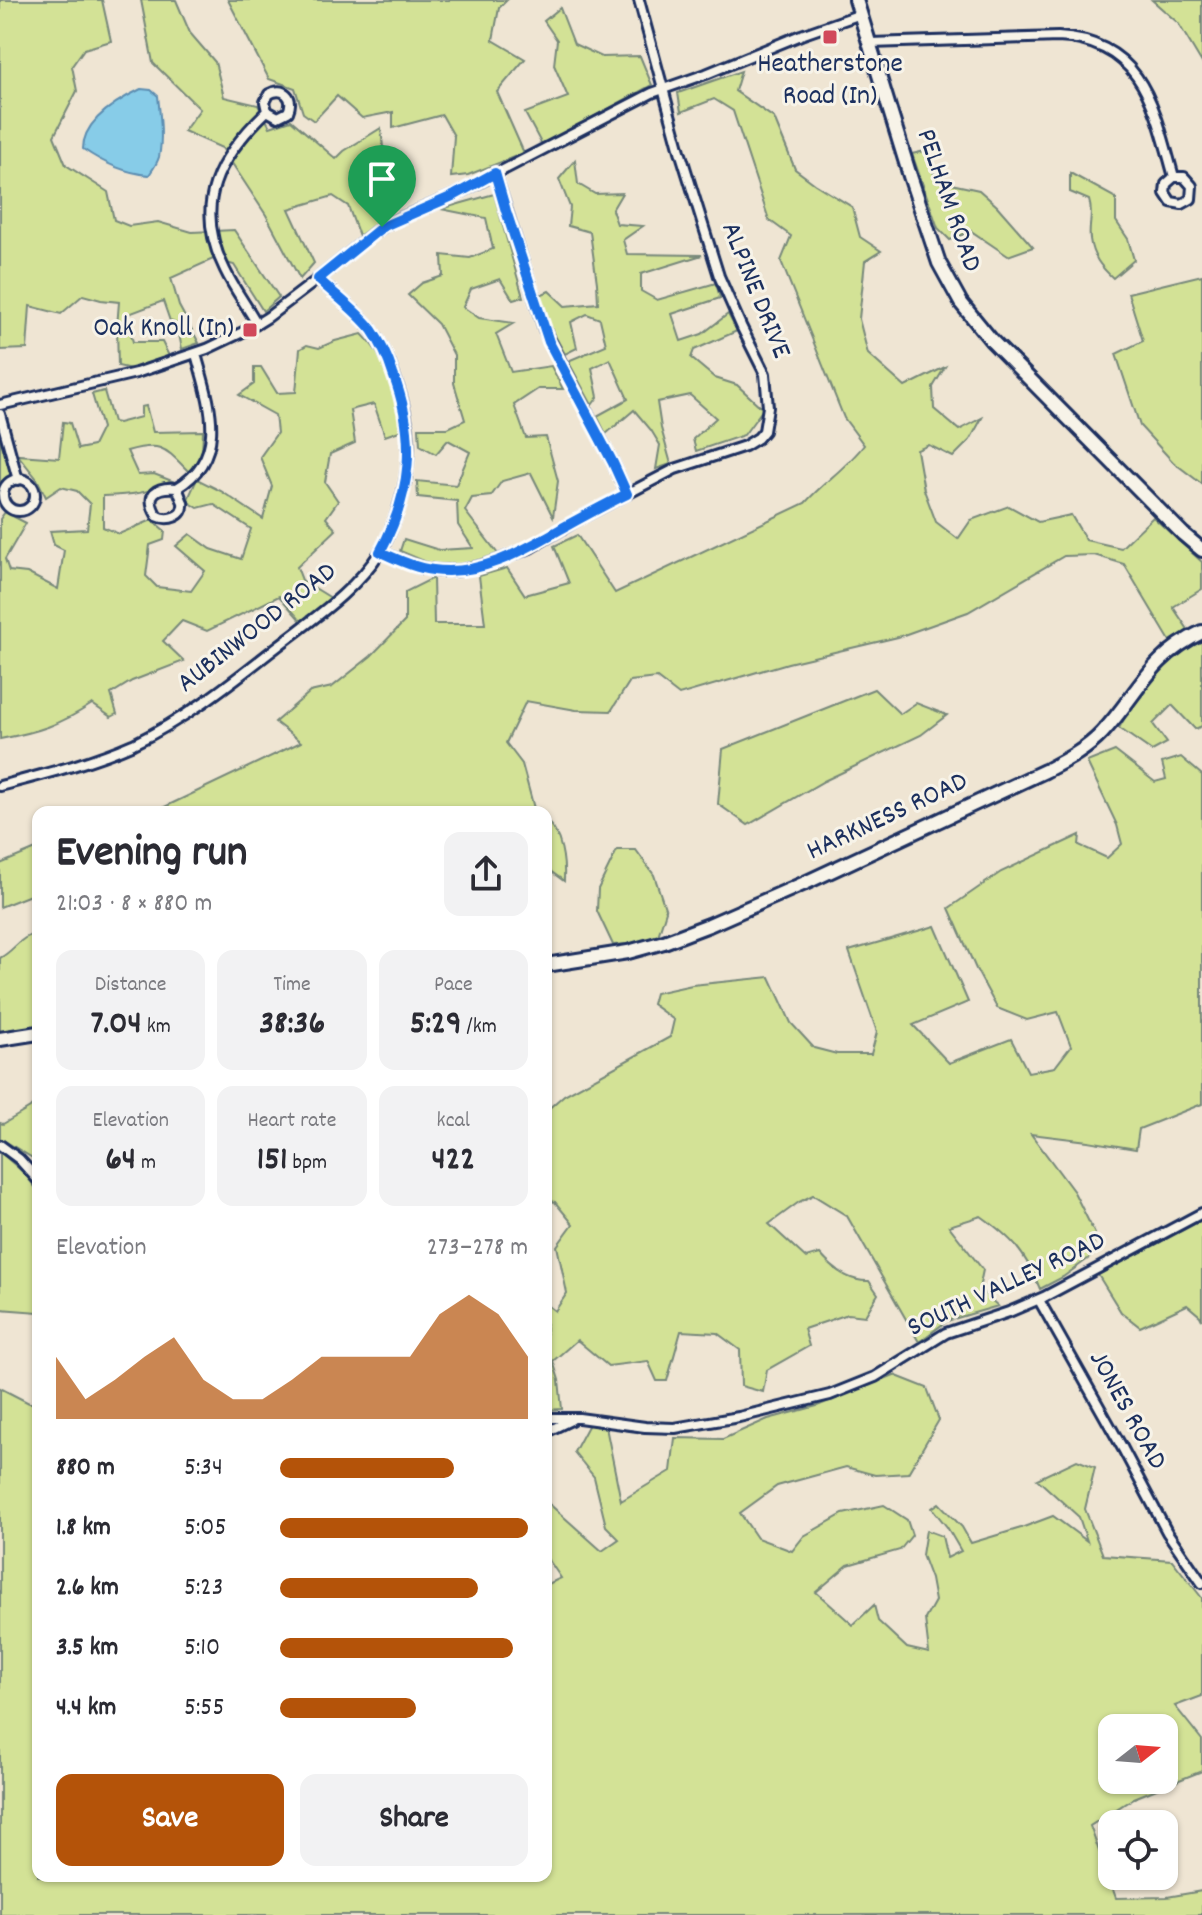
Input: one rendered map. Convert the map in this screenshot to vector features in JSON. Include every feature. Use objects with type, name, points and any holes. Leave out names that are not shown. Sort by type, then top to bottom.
[{"type":"main road","name":"PELHAM ROAD","points":[[856,0],[944,274],[961,303],[977,324],[1041,390],[1172,524],[1202,550]]},
{"type":"main road","name":"HARKNESS ROAD","points":[[552,964],[628,952],[694,931],[805,883],[1053,767],[1080,752],[1101,733],[1151,668],[1165,655],[1202,632]]},
{"type":"main road","points":[[0,1039],[32,1034]]},
{"type":"street","name":"ALPINE DRIVE","points":[[380,552],[434,571],[451,572],[479,566],[530,548],[675,469],[753,442],[764,431],[768,413],[765,374],[719,276],[683,162],[639,0]]},
{"type":"street","points":[[0,405],[136,373],[196,354],[257,324],[382,227],[455,195],[664,88],[861,14]]},
{"type":"street","points":[[870,43],[1058,37],[1095,45],[1124,62],[1145,88],[1157,117],[1174,177]]},
{"type":"street","points":[[257,324],[225,270],[214,243],[210,207],[215,185],[233,148],[267,111]]},
{"type":"street","points":[[495,173],[549,342],[627,494]]},
{"type":"street","name":"AUBINWOOD ROAD","points":[[0,786],[96,759],[133,744],[182,717],[331,606],[380,552],[393,524],[408,471],[408,435],[403,404],[386,355],[371,329],[318,279]]},
{"type":"street","points":[[177,488],[183,506],[181,511],[168,519],[157,516],[151,503],[156,490],[177,488],[192,477],[201,467],[211,436],[211,411],[196,354]]},
{"type":"street","points":[[0,414],[18,480]]},
{"type":"street","points":[[0,1145],[32,1173]]},
{"type":"street","name":"SOUTH VALLEY ROAD","points":[[552,1418],[675,1428],[819,1398],[870,1379],[952,1330],[1039,1300],[1202,1213]]},
{"type":"street","name":"JONES ROAD","points":[[1039,1300],[1167,1532],[1202,1583]]},
{"type":"street","points":[[552,1429],[579,1418]]},
{"type":"green space","points":[[0,0],[102,0],[111,41],[84,49],[72,66],[77,91],[54,136],[66,165],[108,192],[114,220],[129,226],[158,222],[192,232],[234,230],[279,297],[263,311],[234,265],[213,259],[171,278],[179,306],[199,343],[182,349],[177,324],[170,321],[163,301],[126,315],[133,342],[162,342],[169,356],[131,369],[118,366],[119,302],[83,295],[61,314],[30,306],[27,349],[0,350]]},
{"type":"green space","points":[[141,0],[176,0],[190,33],[215,62],[224,97],[258,105],[270,127],[291,120],[336,159],[381,128],[384,157],[355,190],[382,220],[359,236],[348,206],[333,196],[289,209],[314,263],[300,279],[266,215],[222,148],[184,131],[200,109],[153,63]]},
{"type":"green space","points":[[228,0],[507,0],[499,8],[493,40],[525,59],[497,92],[524,153],[468,175],[451,177],[454,136],[442,115],[393,128],[393,112],[362,118],[337,96],[314,121],[303,113],[295,88],[269,79]]},
{"type":"green space","points":[[1152,0],[1202,0],[1202,63],[1178,23]]},
{"type":"green space","points":[[560,8],[574,44],[602,57],[640,56],[652,85],[542,145],[525,113],[568,97],[554,65],[557,40],[544,21]]},
{"type":"green space","points":[[741,71],[735,91],[774,118],[795,169],[852,207],[860,237],[881,251],[865,261],[859,319],[868,354],[905,387],[945,367],[933,387],[934,409],[959,430],[982,418],[970,440],[953,457],[929,445],[917,450],[924,490],[936,522],[958,539],[971,520],[1009,506],[1038,522],[1071,515],[1086,540],[1121,548],[1153,517],[1202,562],[1202,589],[1173,607],[1189,631],[1170,641],[1124,564],[1094,555],[1064,556],[968,612],[898,637],[788,663],[679,695],[657,678],[630,681],[611,711],[576,710],[526,701],[506,743],[522,764],[533,806],[167,806],[301,742],[275,722],[310,692],[332,687],[371,656],[405,621],[405,592],[433,578],[434,624],[485,624],[479,576],[507,568],[525,595],[569,583],[554,546],[577,535],[615,593],[805,503],[864,445],[844,418],[781,261],[791,236],[769,220],[733,111],[714,99],[681,112],[678,93]]},
{"type":"green space","points":[[925,151],[937,181],[979,190],[1033,247],[1008,256],[971,231],[950,240],[938,228],[912,154]]},
{"type":"green space","points":[[575,160],[578,184],[595,194],[622,193],[612,210],[617,224],[643,226],[623,240],[627,254],[702,255],[641,274],[641,291],[657,300],[716,283],[720,298],[672,314],[681,341],[702,334],[728,314],[737,331],[694,350],[691,358],[715,378],[737,385],[763,409],[744,435],[696,451],[693,439],[716,418],[690,395],[657,402],[671,464],[656,469],[660,445],[634,410],[606,434],[597,416],[628,399],[610,359],[592,368],[598,397],[592,405],[568,361],[606,345],[600,319],[587,314],[571,322],[577,348],[565,354],[546,319],[538,296],[549,291],[565,306],[598,303],[590,232],[568,226],[570,207],[559,179]]},
{"type":"green space","points":[[1070,173],[1116,198],[1116,221],[1128,239],[1134,260],[1113,278],[1093,251],[1089,200],[1070,192]]},
{"type":"green space","points":[[494,194],[523,297],[513,300],[500,279],[471,289],[463,307],[479,318],[514,323],[496,334],[511,372],[551,366],[563,389],[538,389],[514,405],[526,438],[546,437],[558,481],[553,517],[531,473],[502,481],[491,496],[472,498],[465,511],[498,554],[466,564],[431,564],[400,551],[404,539],[439,550],[473,548],[458,525],[457,501],[418,497],[417,481],[456,485],[470,452],[448,440],[436,454],[420,445],[419,428],[448,428],[465,420],[454,383],[454,355],[438,324],[408,295],[422,283],[443,276],[442,255],[470,258],[493,249],[486,218],[441,209]]},
{"type":"green space","points":[[1202,275],[1202,484],[1173,462],[1140,426],[1116,354],[1143,341],[1128,293]]},
{"type":"green space","points":[[362,334],[385,366],[402,430],[385,436],[374,404],[350,410],[355,443],[330,454],[325,482],[338,501],[326,518],[336,530],[297,567],[302,580],[331,598],[302,622],[279,596],[207,631],[182,621],[163,641],[184,661],[132,681],[111,694],[117,714],[111,717],[92,704],[48,727],[0,739],[0,519],[5,512],[26,523],[5,559],[9,571],[27,573],[58,589],[64,550],[54,545],[50,531],[87,529],[90,504],[77,491],[61,487],[46,497],[37,479],[18,455],[59,458],[63,422],[70,423],[78,449],[93,446],[102,428],[92,394],[104,391],[113,422],[141,417],[141,407],[146,406],[153,432],[203,431],[202,454],[189,472],[162,449],[148,447],[127,451],[138,475],[154,474],[172,481],[147,491],[103,496],[103,527],[119,534],[152,520],[165,531],[164,540],[150,545],[146,576],[157,587],[191,591],[205,571],[176,546],[190,534],[211,549],[241,559],[251,529],[213,504],[198,508],[187,501],[197,479],[263,519],[272,486],[260,457],[277,433],[275,415],[239,395],[254,384],[254,367],[261,367],[277,393],[296,392],[300,349],[307,345],[319,348]]},
{"type":"green space","points":[[0,432],[11,476],[0,486]]},
{"type":"green space","points":[[1202,638],[1202,726],[1195,729],[1172,705],[1153,724],[1167,743],[1152,751],[1119,728],[1139,695],[1166,662],[1184,646]]},
{"type":"green space","points":[[874,689],[900,714],[916,703],[947,715],[921,735],[824,781],[748,825],[718,804],[723,749]]},
{"type":"green space","points":[[1115,751],[1155,782],[1166,779],[1162,763],[1181,757],[1202,775],[1202,1104],[1139,1129],[1136,1149],[1031,1134],[1074,1192],[1095,1234],[1092,1256],[1040,1289],[1017,1247],[981,1216],[949,1226],[983,1270],[979,1289],[998,1306],[947,1321],[919,1342],[847,1216],[813,1195],[769,1224],[806,1258],[820,1254],[842,1273],[869,1281],[878,1294],[865,1316],[848,1314],[804,1329],[809,1346],[767,1370],[763,1392],[741,1386],[740,1350],[717,1333],[681,1331],[667,1381],[657,1381],[648,1361],[608,1366],[577,1340],[553,1361],[562,1409],[552,1410],[552,1309],[555,1311],[567,1293],[557,1246],[573,1224],[552,1201],[552,1106],[564,1095],[670,1037],[674,1020],[652,1004],[655,993],[692,985],[770,977],[791,1023],[814,1048],[837,1054],[871,1054],[877,1032],[849,951],[935,926],[968,1002],[913,1025],[949,1063],[1011,1039],[1028,1072],[1055,1067],[1071,1046],[1058,1012],[1027,1020],[997,1008],[949,908],[1001,872],[1080,835],[1079,845],[1107,858],[1122,844],[1117,825],[1087,762]]},
{"type":"green space","points":[[552,827],[563,857],[564,881],[552,872]]},
{"type":"green space","points":[[617,850],[636,850],[654,875],[666,911],[658,936],[644,943],[613,945],[597,911],[598,889]]},
{"type":"green space","points":[[32,851],[32,894],[0,907],[0,864]]},
{"type":"green space","points":[[32,935],[32,1029],[0,1033],[0,958]]},
{"type":"green space","points":[[32,1106],[32,1158],[0,1138],[0,1123]]},
{"type":"green space","points":[[0,1152],[32,1183],[32,1312],[0,1309]]},
{"type":"green space","points":[[1202,1220],[1202,1320],[1187,1305],[1140,1327],[1121,1312],[1098,1275]]},
{"type":"green space","points":[[894,1375],[927,1388],[939,1420],[908,1473],[875,1475],[846,1467],[777,1486],[740,1513],[757,1538],[792,1551],[804,1536],[843,1514],[884,1505],[907,1520],[912,1535],[900,1550],[848,1565],[816,1592],[853,1625],[874,1605],[878,1621],[907,1648],[929,1653],[925,1619],[935,1601],[922,1555],[926,1530],[942,1536],[947,1558],[961,1551],[932,1508],[939,1503],[962,1527],[971,1543],[1053,1516],[1087,1541],[1079,1517],[1037,1479],[1077,1460],[1095,1467],[1085,1509],[1103,1555],[1172,1560],[1202,1598],[1202,1696],[1175,1706],[1202,1740],[1202,1771],[1178,1781],[1178,1714],[1098,1714],[1098,1794],[1144,1794],[1115,1810],[1098,1810],[1098,1821],[1090,1826],[1098,1848],[1098,1890],[1113,1890],[1116,1898],[1167,1897],[1202,1891],[1202,1915],[0,1915],[0,1388],[32,1403],[32,1882],[552,1882],[552,1582],[561,1578],[552,1565],[552,1506],[602,1551],[619,1539],[606,1526],[594,1477],[574,1452],[589,1424],[606,1427],[621,1501],[671,1471],[675,1438],[723,1439],[768,1419],[817,1406]]},
{"type":"water","points":[[141,89],[151,90],[158,96],[160,111],[159,157],[149,175],[114,166],[83,149],[95,120]]},
{"type":"place","name":"Heatherstone Road (In)","points":[[830,37]]},
{"type":"place","name":"Oak Knoll (In)","points":[[250,330]]},
{"type":"route","points":[[495,173],[549,342],[627,494],[530,548],[463,570],[434,571],[380,552],[388,538],[406,484],[409,459],[406,415],[386,355],[371,329],[318,279],[382,227],[455,195],[495,173]]}]
